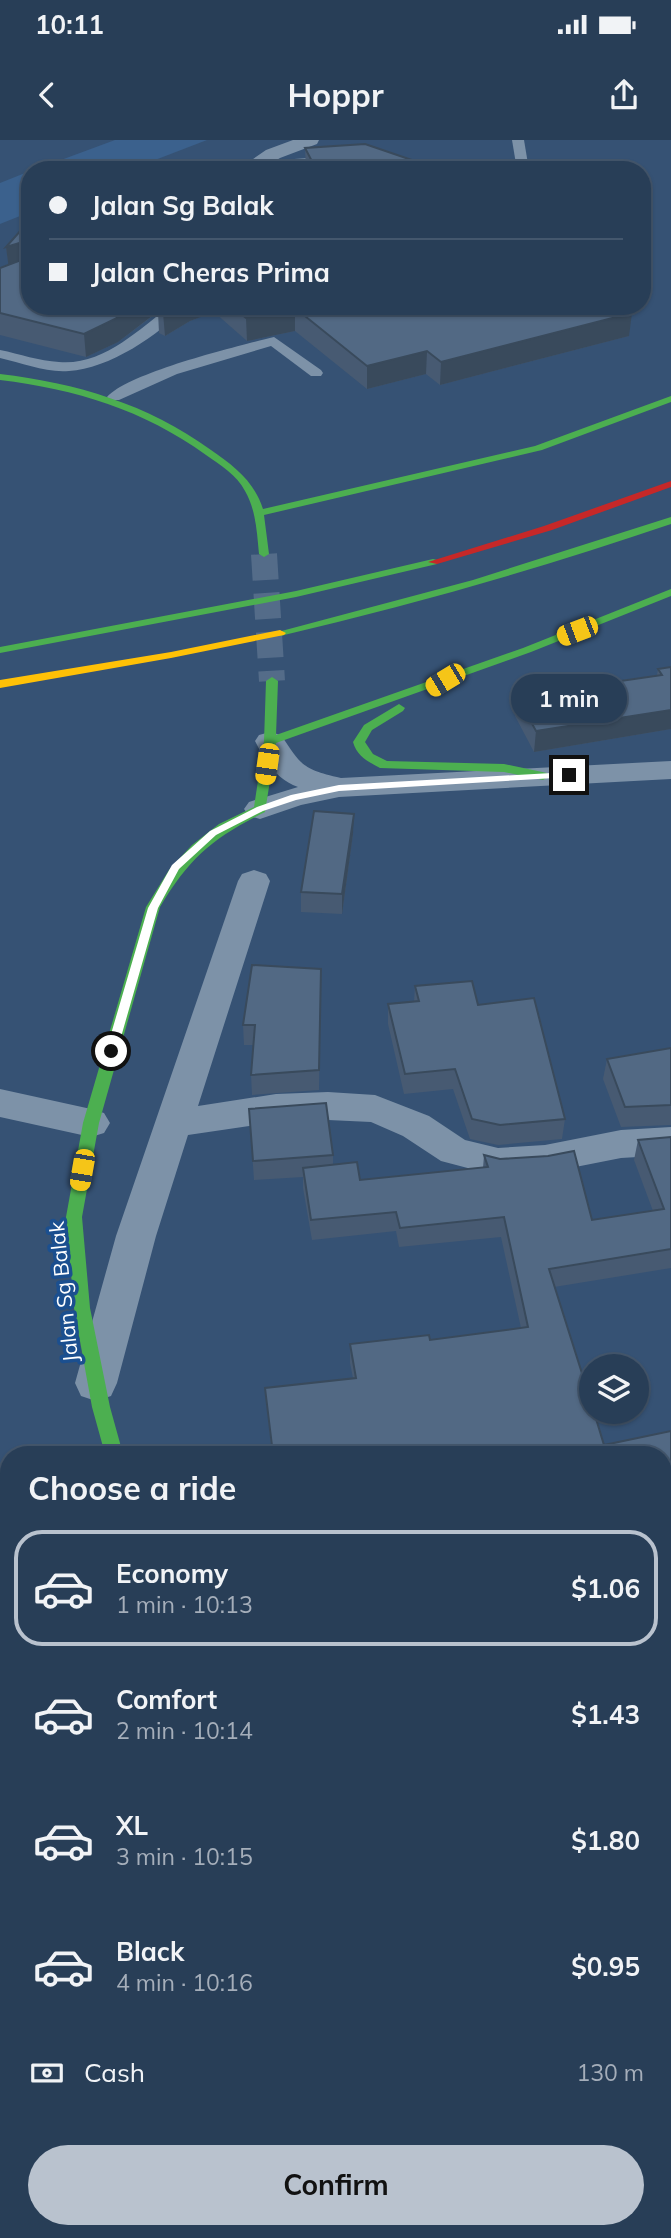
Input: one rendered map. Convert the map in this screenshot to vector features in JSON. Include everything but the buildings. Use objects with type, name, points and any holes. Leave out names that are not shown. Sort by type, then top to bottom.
[{"type":"main road","points":[[0,377],[52,383],[114,397],[173,427],[230,469],[250,488],[261,513],[264,554]]},
{"type":"main road","points":[[261,513],[538,448],[671,399]]},
{"type":"main road","points":[[0,650],[222,609],[404,569],[532,533],[671,484]]},
{"type":"main road","points":[[0,684],[116,666],[430,599],[560,561],[671,520]]},
{"type":"main road","points":[[270,741],[445,680],[626,612],[671,592]]},
{"type":"main road","points":[[445,680],[363,729],[358,740],[360,749],[369,760],[384,765],[504,768],[543,776]]},
{"type":"main road","points":[[260,809],[270,741],[272,681]]},
{"type":"main road","name":"Jalan Sg Balak","points":[[112,1446],[96,1383],[82,1308],[74,1217],[91,1123],[153,908],[164,887],[176,867],[203,841],[235,820],[260,809]]},
{"type":"street","points":[[264,161],[310,140]]},
{"type":"street","points":[[270,741],[279,762],[292,773],[309,781],[339,788]]},
{"type":"street","points":[[260,809],[294,797],[339,788],[671,770]]},
{"type":"street","points":[[96,1383],[136,1236],[254,881]]},
{"type":"street","points":[[0,1103],[91,1123]]},
{"type":"street","points":[[174,1123],[276,1108],[328,1106],[375,1110],[416,1126],[454,1151],[498,1162],[545,1159],[621,1144],[671,1141]]},
{"type":"lane","points":[[519,140],[522,161]]},
{"type":"lane","points":[[331,161],[355,159]]},
{"type":"lane","points":[[0,354],[68,367],[90,365],[114,353],[167,315]]},
{"type":"lane","points":[[114,397],[149,378],[211,357],[274,341],[317,373]]},
{"type":"water","points":[[115,140],[207,140],[152,161],[58,161]]},
{"type":"water","points":[[21,175],[21,216],[0,224],[0,183]]},
{"type":"tunnel","points":[[264,554],[272,681]]},
{"type":"traffic: fast","points":[[0,377],[55,385],[107,399],[156,420],[204,449],[236,473],[247,485],[259,514],[264,554]]},
{"type":"traffic: fast","points":[[261,513],[538,448],[671,399]]},
{"type":"traffic: fast","points":[[280,633],[477,582],[671,520]]},
{"type":"traffic: fast","points":[[0,650],[296,594],[433,562]]},
{"type":"traffic: fast","points":[[270,741],[527,650],[671,592]]},
{"type":"traffic: fast","points":[[112,1446],[101,1407],[82,1308],[74,1217],[91,1123],[153,907],[174,873],[197,848],[224,827],[260,809],[270,741],[272,681]]},
{"type":"traffic: fast","points":[[399,708],[368,728],[359,742],[361,749],[369,757],[384,765],[504,768],[543,776]]},
{"type":"traffic: slow","points":[[0,684],[171,655],[280,633]]},
{"type":"traffic: jam","points":[[433,562],[548,528],[671,484]]},
{"type":"route","points":[[111,1051],[153,908],[176,867],[213,833],[260,809],[294,797],[339,788],[569,775]]}]
